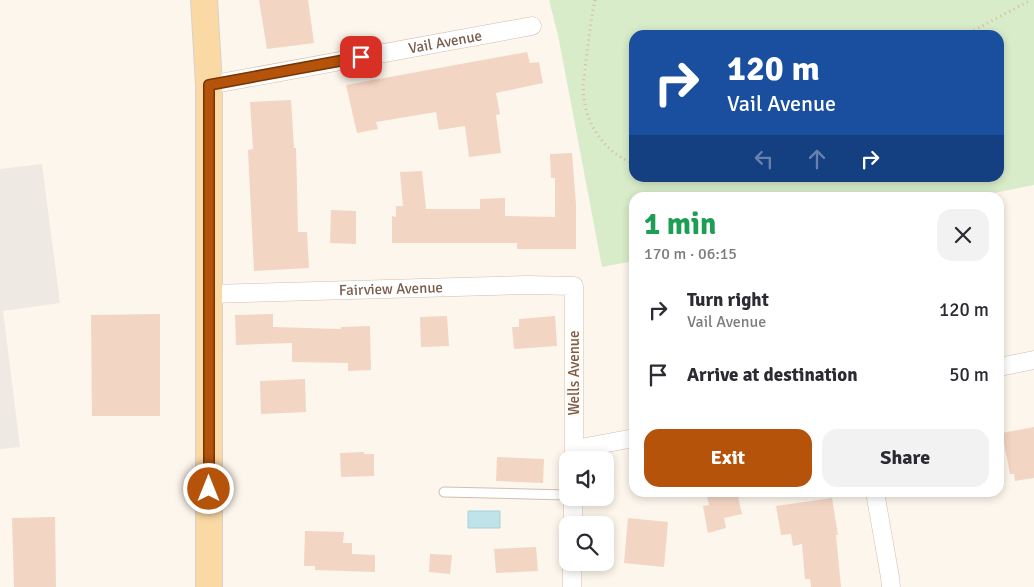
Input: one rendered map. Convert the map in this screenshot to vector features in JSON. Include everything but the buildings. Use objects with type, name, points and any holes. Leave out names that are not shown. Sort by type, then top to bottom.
[{"type":"main road","points":[[204,0],[209,85],[209,587]]},
{"type":"street","name":"Vail Avenue","points":[[209,85],[532,26]]},
{"type":"street","name":"Fairview Avenue","points":[[209,294],[527,285],[574,286]]},
{"type":"street","name":"Wells Avenue","points":[[574,286],[575,451]]},
{"type":"street","points":[[1004,365],[1034,360]]},
{"type":"street","points":[[589,451],[629,439]]},
{"type":"street","points":[[876,497],[891,587]]},
{"type":"street","points":[[572,571],[572,587]]},
{"type":"lane","points":[[444,492],[559,496]]},
{"type":"path","points":[[595,0],[587,45],[583,86],[584,102],[588,118],[596,133],[606,146],[619,157],[629,162]]},
{"type":"path","points":[[974,30],[1031,0]]},
{"type":"shaded area","points":[[42,164],[60,303],[3,311],[20,447],[0,449],[0,169]]},
{"type":"green space","points":[[549,0],[1034,0],[1034,185],[998,192],[629,192],[629,262],[602,267],[558,35]]},
{"type":"water","points":[[468,511],[500,511],[500,528],[468,528]]},
{"type":"route","points":[[209,489],[209,85],[361,57]]}]
